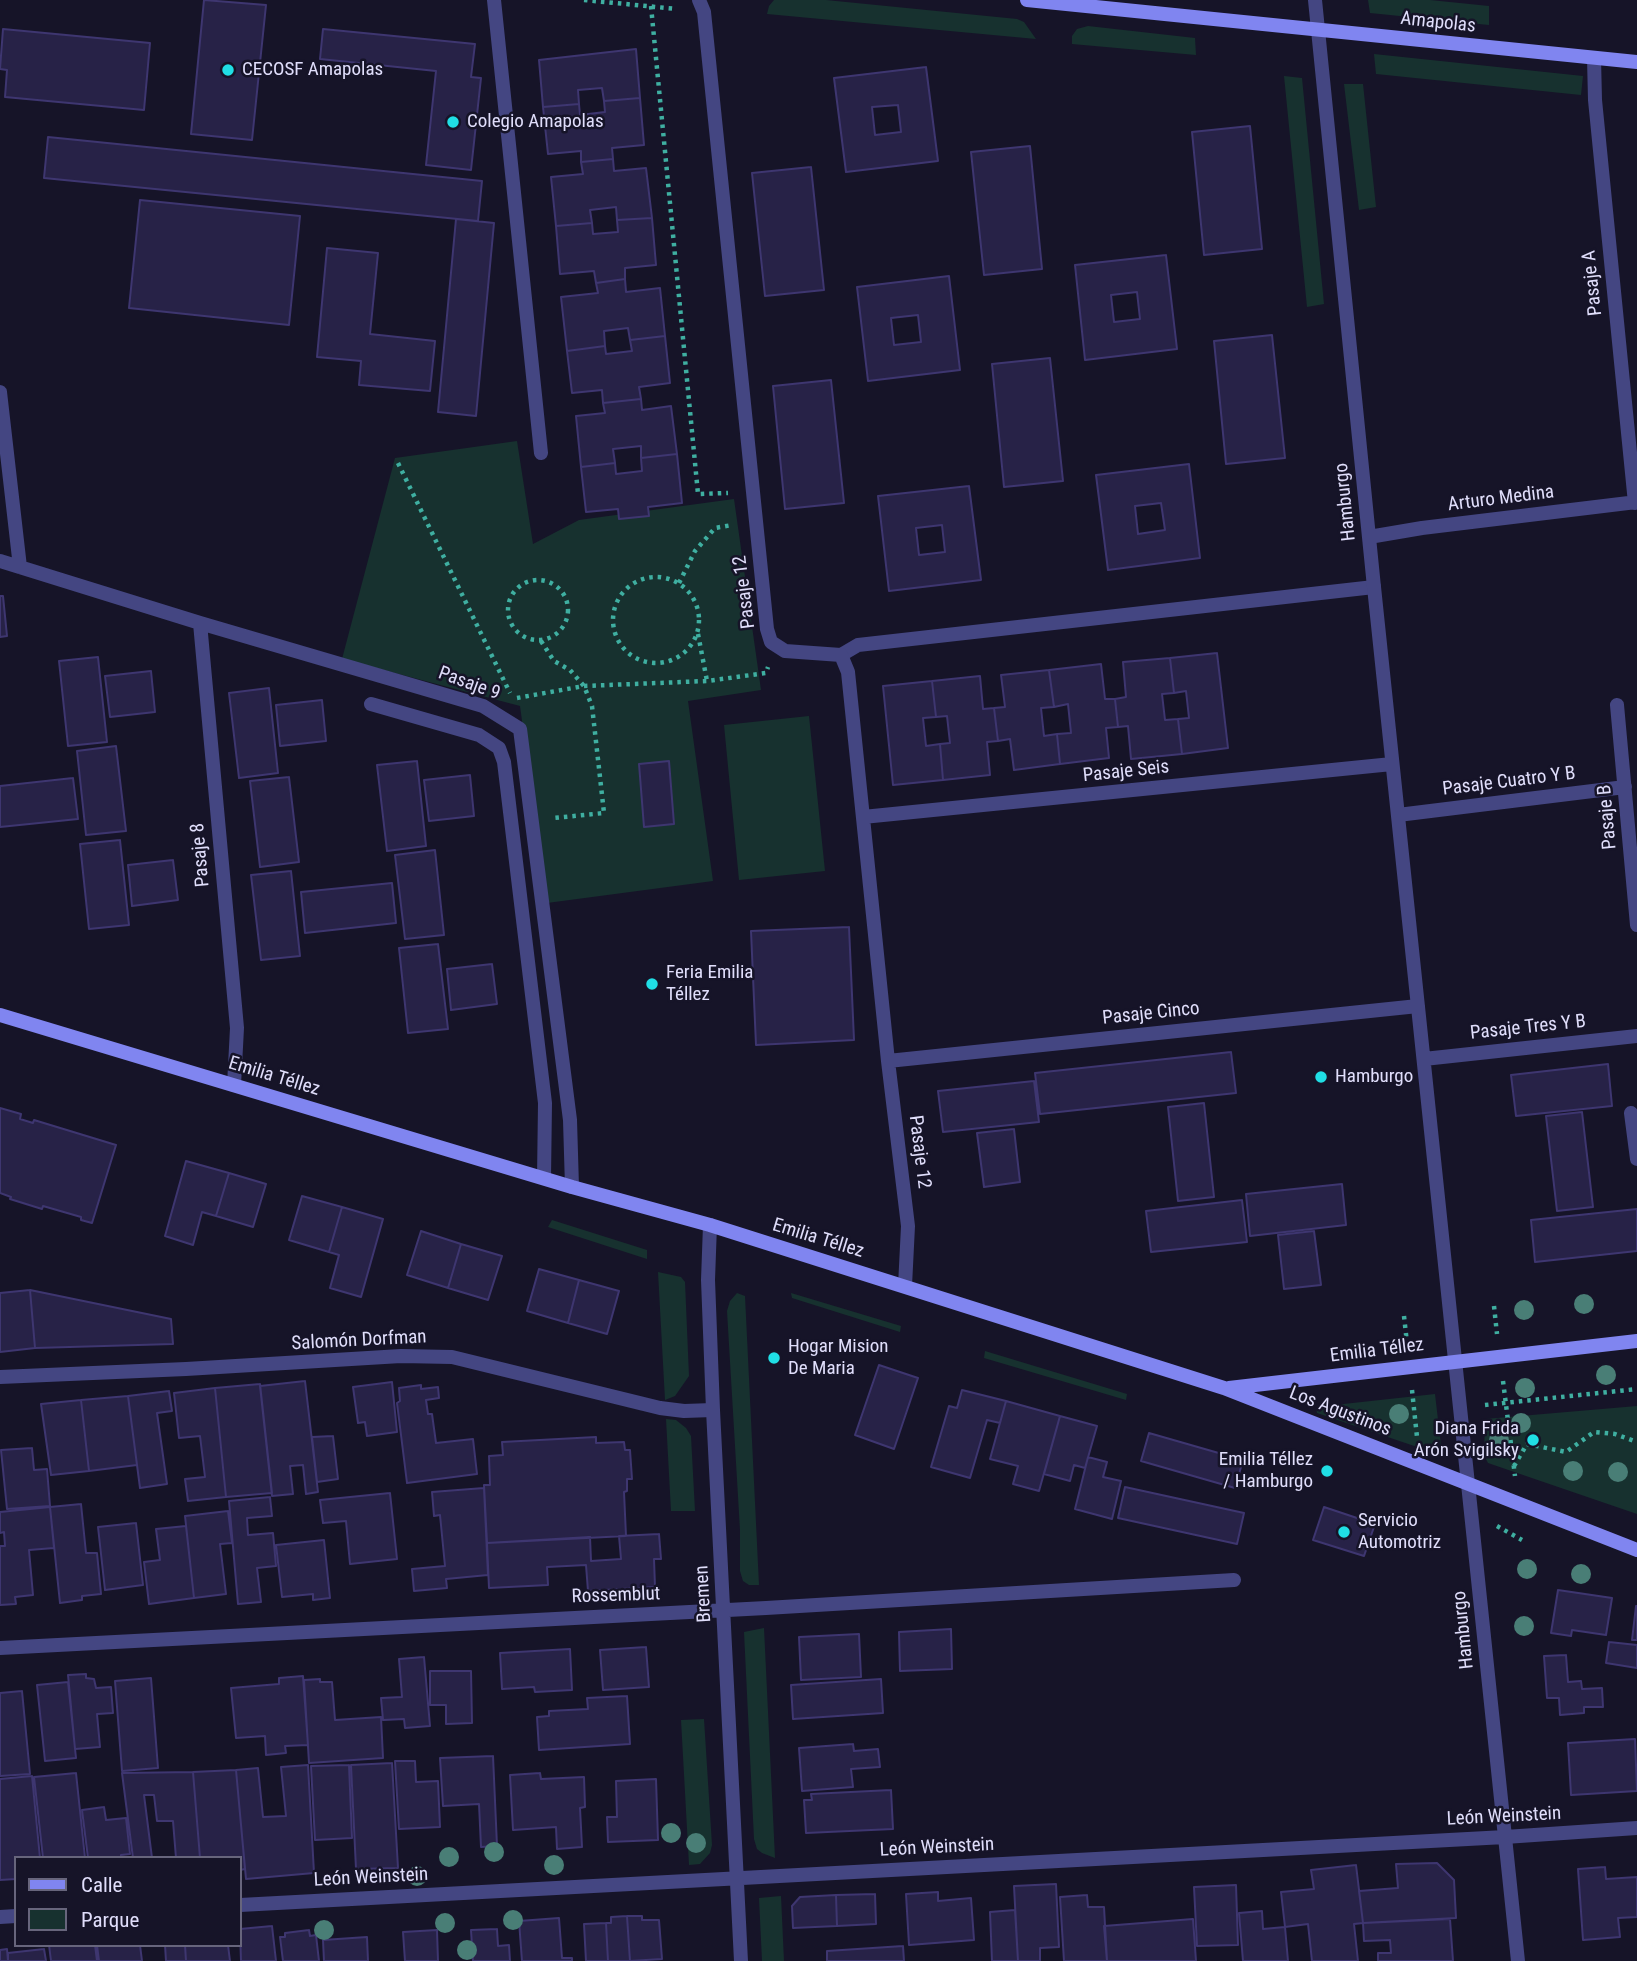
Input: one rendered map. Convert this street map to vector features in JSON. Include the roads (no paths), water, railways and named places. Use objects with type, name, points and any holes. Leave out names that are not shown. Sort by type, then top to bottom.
[{"type":"street","points":[[494,0],[541,453]]},
{"type":"street","name":"Amapolas","points":[[1027,0],[1637,62]]},
{"type":"street","name":"Hamburgo","points":[[1315,0],[1518,1961]]},
{"type":"street","name":"Pasaje 12","points":[[702,6],[767,629],[771,642],[785,651],[841,655],[848,672],[888,1061],[908,1226],[905,1286]]},
{"type":"street","name":"Pasaje A","points":[[1594,58],[1595,100],[1636,503]]},
{"type":"street","points":[[0,392],[20,567]]},
{"type":"street","name":"Arturo Medina","points":[[1369,537],[1422,528],[1636,503]]},
{"type":"street","name":"Pasaje 9","points":[[0,561],[483,706],[520,729],[570,1120],[572,1187]]},
{"type":"street","points":[[841,655],[858,645],[1374,587]]},
{"type":"street","name":"Pasaje 8","points":[[200,623],[237,1028],[234,1085]]},
{"type":"street","points":[[371,704],[479,735],[499,748],[504,762],[545,1103],[544,1178]]},
{"type":"street","name":"Pasaje B","points":[[1617,705],[1637,925]]},
{"type":"street","name":"Pasaje Seis","points":[[863,817],[1392,764]]},
{"type":"street","name":"Pasaje Cuatro Y B","points":[[1398,815],[1625,787]]},
{"type":"street","name":"Pasaje Cinco","points":[[888,1061],[1418,1006]]},
{"type":"street","name":"Emilia Téllez","points":[[0,1015],[572,1187],[710,1225],[1224,1388],[1637,1341]]},
{"type":"street","name":"Pasaje Tres Y B","points":[[1424,1059],[1637,1036]]},
{"type":"street","points":[[1630,1113],[1637,1159]]},
{"type":"street","name":"Bremen","points":[[710,1225],[708,1280],[713,1410],[741,1961]]},
{"type":"street","name":"Salomón Dorfman","points":[[0,1377],[401,1356],[452,1357],[660,1409],[713,1410]]},
{"type":"street","name":"Los Agustinos","points":[[1224,1388],[1519,1506],[1637,1550]]},
{"type":"street","name":"Rossemblut","points":[[0,1648],[1234,1580]]},
{"type":"street","name":"León Weinstein","points":[[242,1905],[1504,1838],[1637,1828]]},
{"type":"place","name":"CECOSF Amapolas","points":[[228,70]]},
{"type":"place","name":"Colegio Amapolas","points":[[453,122]]},
{"type":"place","name":"Feria Emilia Téllez","points":[[652,984]]},
{"type":"place","name":"Hamburgo","points":[[1321,1077]]},
{"type":"place","name":"Hogar Mision De Maria","points":[[774,1358]]},
{"type":"place","name":"Diana Frida Arón Svigilsky","points":[[1533,1440]]},
{"type":"place","name":"Emilia Téllez / Hamburgo","points":[[1327,1471]]},
{"type":"place","name":"Servicio Automotriz","points":[[1344,1532]]}]
